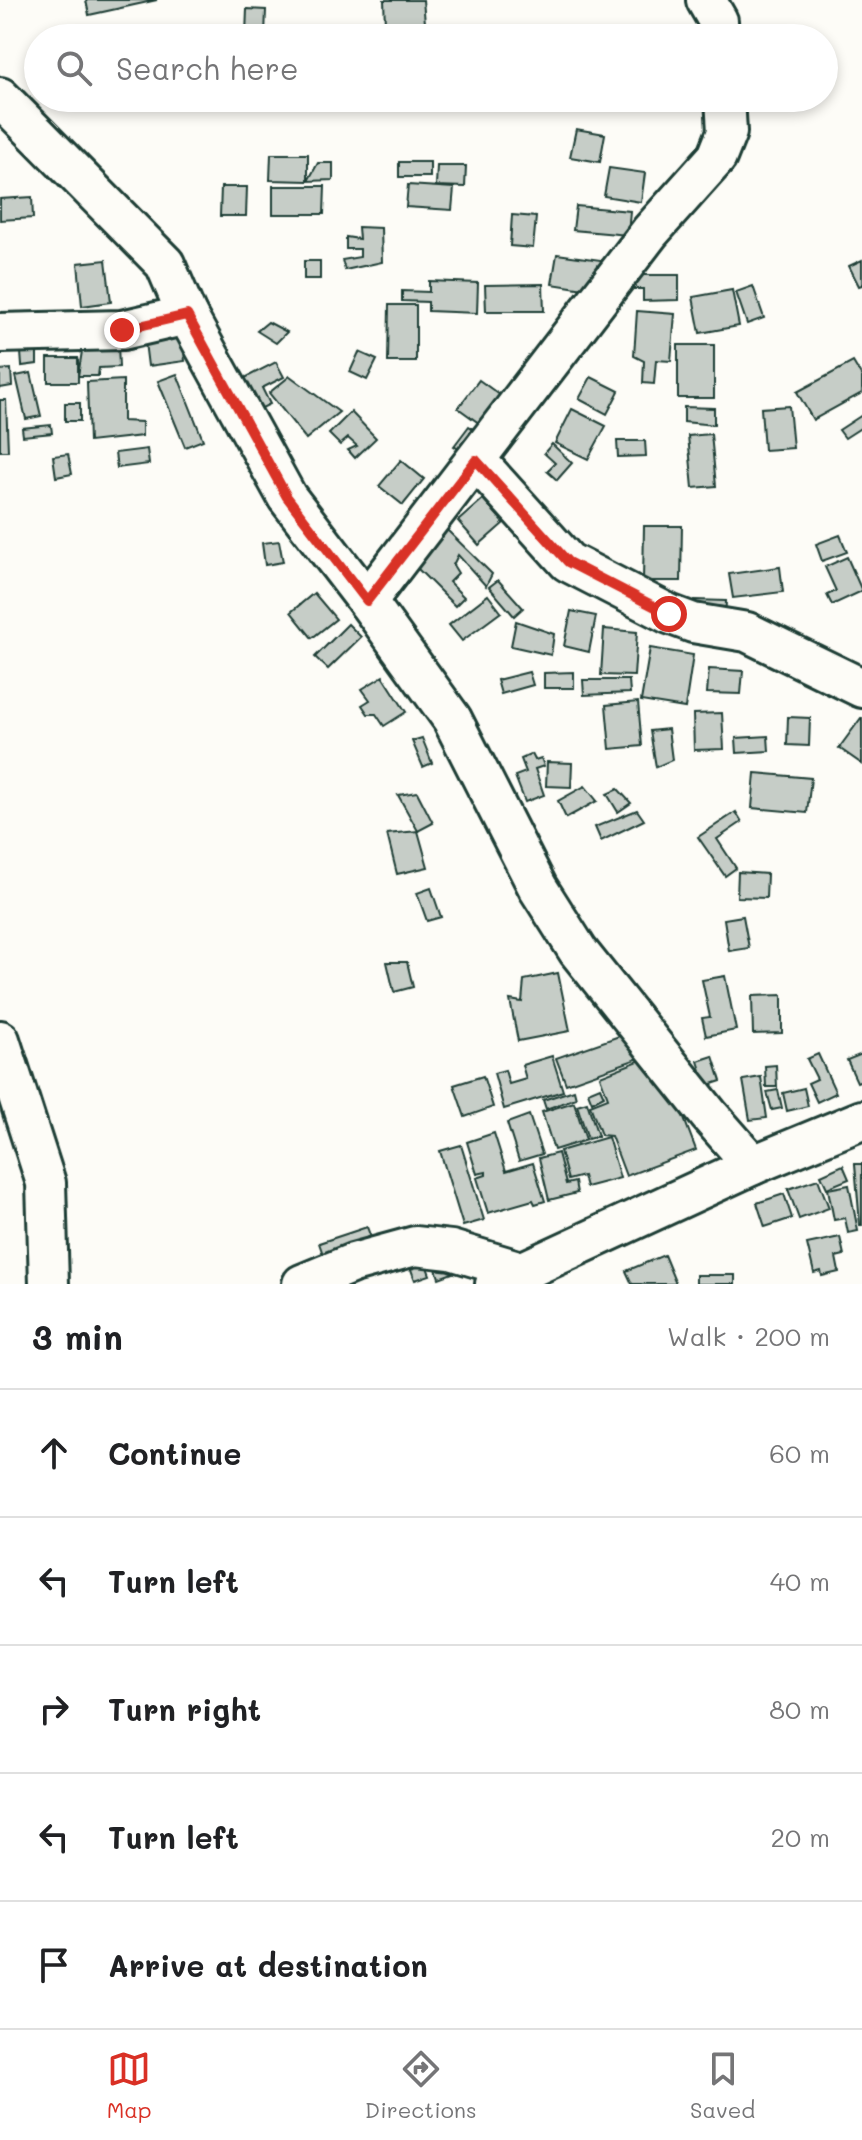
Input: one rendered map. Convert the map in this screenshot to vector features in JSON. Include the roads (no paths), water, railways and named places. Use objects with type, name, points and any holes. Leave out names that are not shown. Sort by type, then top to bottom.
[{"type":"street","points":[[706,0],[718,24]]},
{"type":"street","points":[[0,97],[165,264],[187,315],[287,497],[452,719],[538,888],[578,951],[709,1115],[753,1165]]},
{"type":"street","points":[[367,601],[650,232],[717,157],[727,132],[726,112]]},
{"type":"street","points":[[0,333],[122,330],[187,315]]},
{"type":"street","points":[[476,460],[568,562],[669,614],[693,623],[747,632],[862,688]]},
{"type":"street","points":[[0,1040],[46,1183],[49,1284]]},
{"type":"street","points":[[302,1284],[353,1263],[415,1246],[451,1250],[508,1277],[753,1165],[862,1120]]}]
